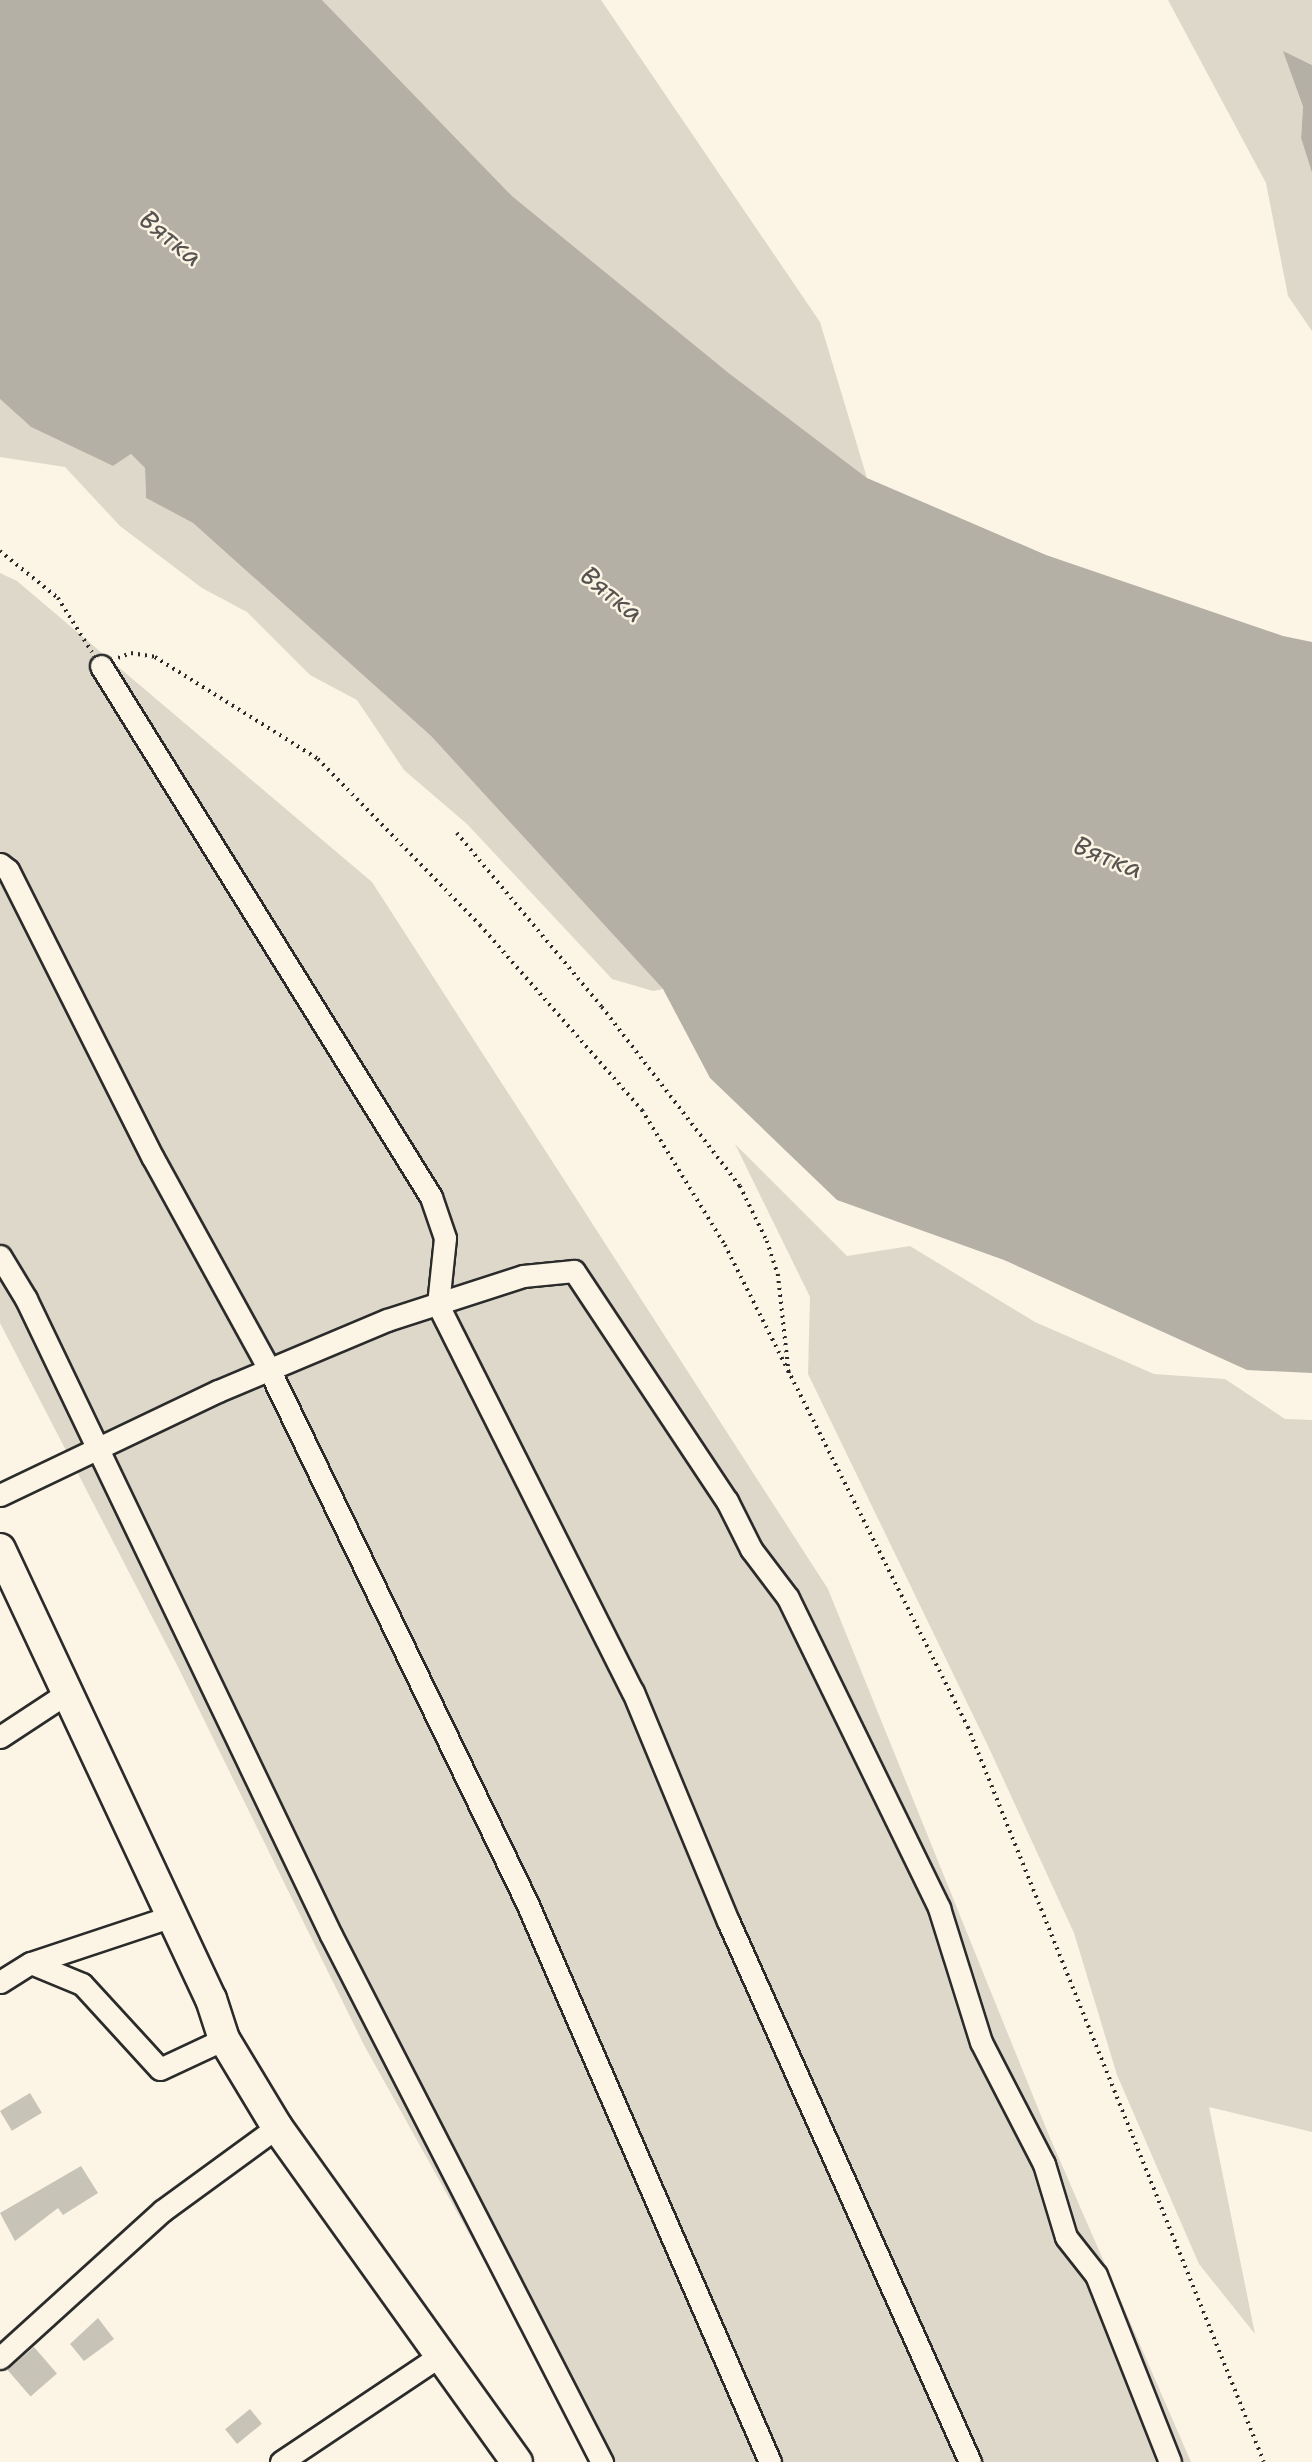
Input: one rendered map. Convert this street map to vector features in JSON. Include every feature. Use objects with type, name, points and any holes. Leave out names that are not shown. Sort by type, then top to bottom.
[{"type":"street","points":[[101,666],[431,1197],[445,1238],[438,1305],[633,1692],[728,1921],[970,2462]]},
{"type":"street","points":[[0,864],[8,870],[153,1158],[269,1369],[527,1903],[770,2462]]},
{"type":"street","points":[[0,1256],[26,1299],[95,1450],[331,1935],[602,2462]]},
{"type":"street","points":[[0,1495],[269,1369],[387,1320],[523,1276],[574,1271],[727,1501],[751,1549],[788,1598],[939,1908],[981,2042],[1044,2164],[1066,2237],[1096,2275],[1170,2462]]},
{"type":"street","points":[[0,1549],[172,1916],[224,2039],[277,2127],[517,2462]]},
{"type":"street","points":[[0,1737],[67,1693]]},
{"type":"street","points":[[0,1982],[30,1963],[172,1916]]},
{"type":"street","points":[[30,1963],[82,1984],[160,2069],[224,2039]]},
{"type":"street","points":[[0,2358],[162,2211],[277,2127]]},
{"type":"street","points":[[281,2462],[441,2355]]},
{"type":"path","points":[[0,551],[58,598],[101,666],[131,653],[155,657],[318,759],[471,915],[642,1110],[725,1245],[968,1727],[1264,2462]]},
{"type":"path","points":[[457,833],[619,1028],[740,1186],[767,1241],[778,1274],[789,1376]]},
{"type":"shaded area","points":[[322,0],[601,0],[820,322],[867,478],[730,374],[512,196]]},
{"type":"shaded area","points":[[1168,0],[1312,0],[1312,65],[1284,52],[1303,108],[1301,138],[1312,173],[1312,331],[1288,296],[1266,183]]},
{"type":"shaded area","points":[[0,399],[31,427],[113,466],[131,454],[145,468],[146,498],[193,523],[431,736],[663,989],[653,991],[612,979],[467,824],[404,770],[357,700],[310,675],[247,612],[202,588],[120,526],[65,467],[0,457]]},
{"type":"shaded area","points":[[0,573],[17,581],[372,882],[828,1589],[1048,2133],[1191,2462],[596,2462],[364,2045],[178,1667],[0,1323]]},
{"type":"shaded area","points":[[735,1144],[847,1256],[910,1246],[1035,1322],[1154,1374],[1225,1379],[1285,1419],[1312,1420],[1312,2132],[1209,2107],[1255,2334],[1199,2264],[1117,2075],[1074,1933],[989,1748],[808,1374],[810,1297]]},
{"type":"water","name":"Вятка","points":[[0,0],[322,0],[512,196],[730,374],[867,478],[1046,555],[1283,636],[1312,642],[1312,1373],[1247,1370],[1004,1260],[837,1200],[710,1078],[663,989],[431,736],[193,523],[146,498],[145,468],[131,454],[113,466],[31,427],[0,399]]},
{"type":"water","points":[[1283,51],[1312,65],[1312,173],[1301,138],[1303,107]]},
{"type":"building","points":[[30,2093],[42,2113],[12,2131],[0,2111]]},
{"type":"building","points":[[81,2166],[98,2193],[63,2215],[58,2208],[15,2241],[0,2213]]},
{"type":"building","points":[[98,2318],[114,2339],[84,2361],[70,2344]]},
{"type":"building","points":[[34,2347],[57,2373],[31,2396],[8,2370]]},
{"type":"building","points":[[250,2409],[262,2424],[237,2444],[225,2429]]}]
